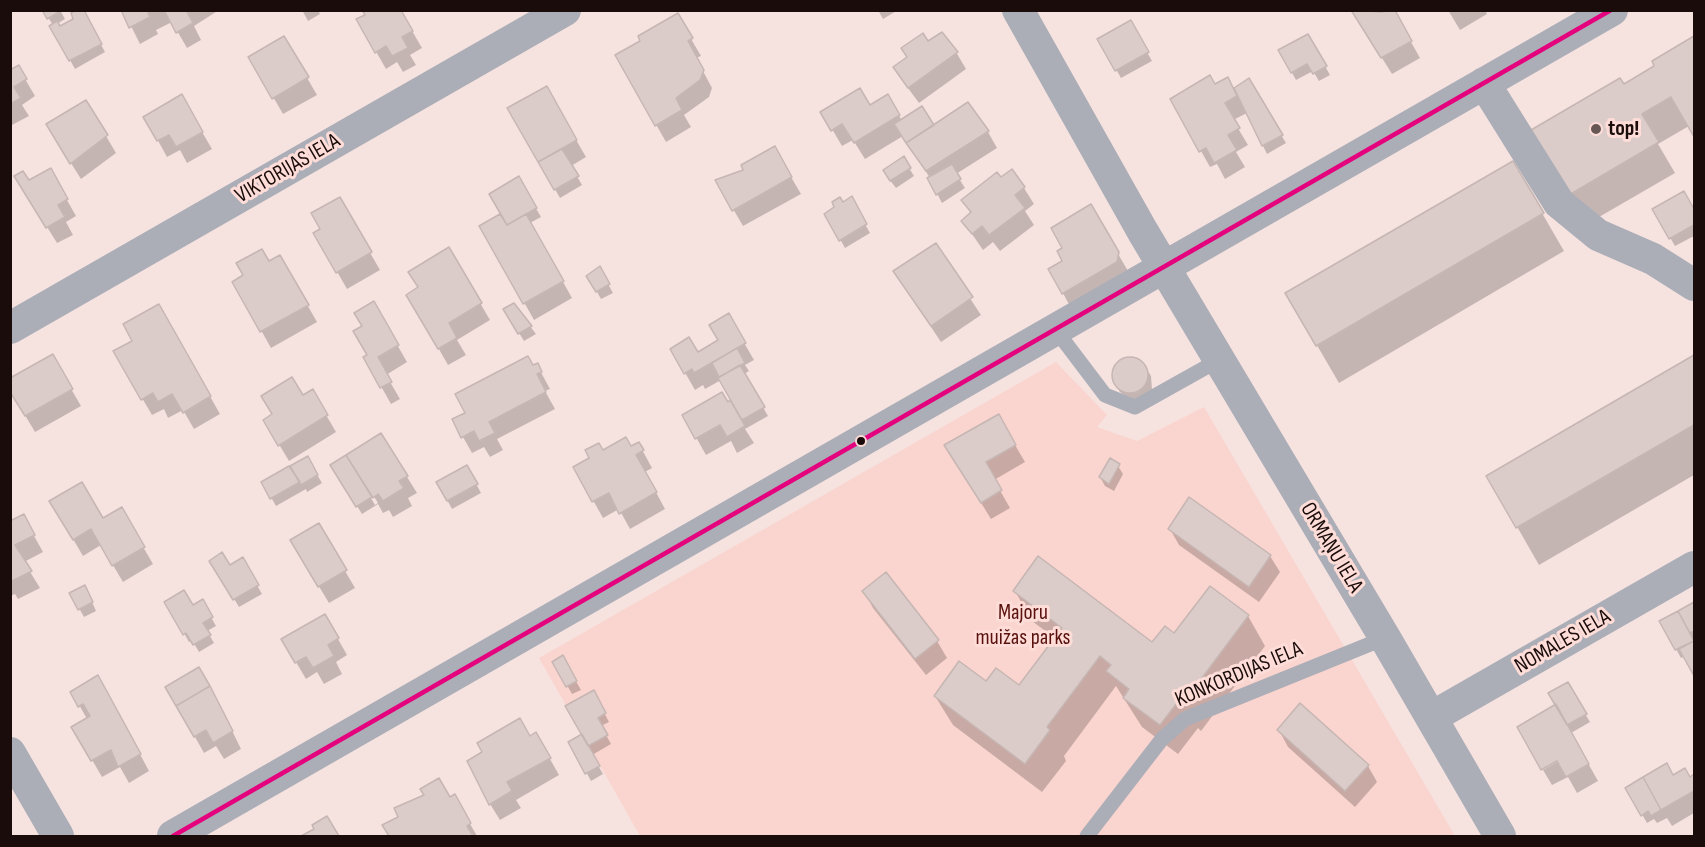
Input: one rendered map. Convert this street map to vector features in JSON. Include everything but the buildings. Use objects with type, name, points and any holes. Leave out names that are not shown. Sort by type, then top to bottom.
[{"type":"street","name":"VIKTORIJAS IELA","points":[[10,328],[565,10]]},
{"type":"street","name":"ORMAŅU IELA","points":[[1018,10],[1163,267],[1432,717],[1500,837]]},
{"type":"street","points":[[173,837],[1612,10]]},
{"type":"street","points":[[1484,83],[1559,203],[1598,234],[1653,259],[1695,285]]},
{"type":"street","name":"NOMALES IELA","points":[[1432,717],[1695,567]]},
{"type":"street","points":[[10,753],[58,837]]},
{"type":"lane","points":[[1055,329],[1105,395],[1135,407],[1219,360]]},
{"type":"lane","name":"KONKORDIJAS IELA","points":[[1087,837],[1162,739],[1185,719],[1385,638]]},
{"type":"green space","name":"Majoru muižas parks","points":[[1056,362],[1107,415],[1097,427],[1137,441],[1204,407],[1455,836],[640,836],[539,658]]},
{"type":"transit line","points":[[173,836],[1611,10]]},
{"type":"place","name":"top!","points":[[1596,129]]}]
